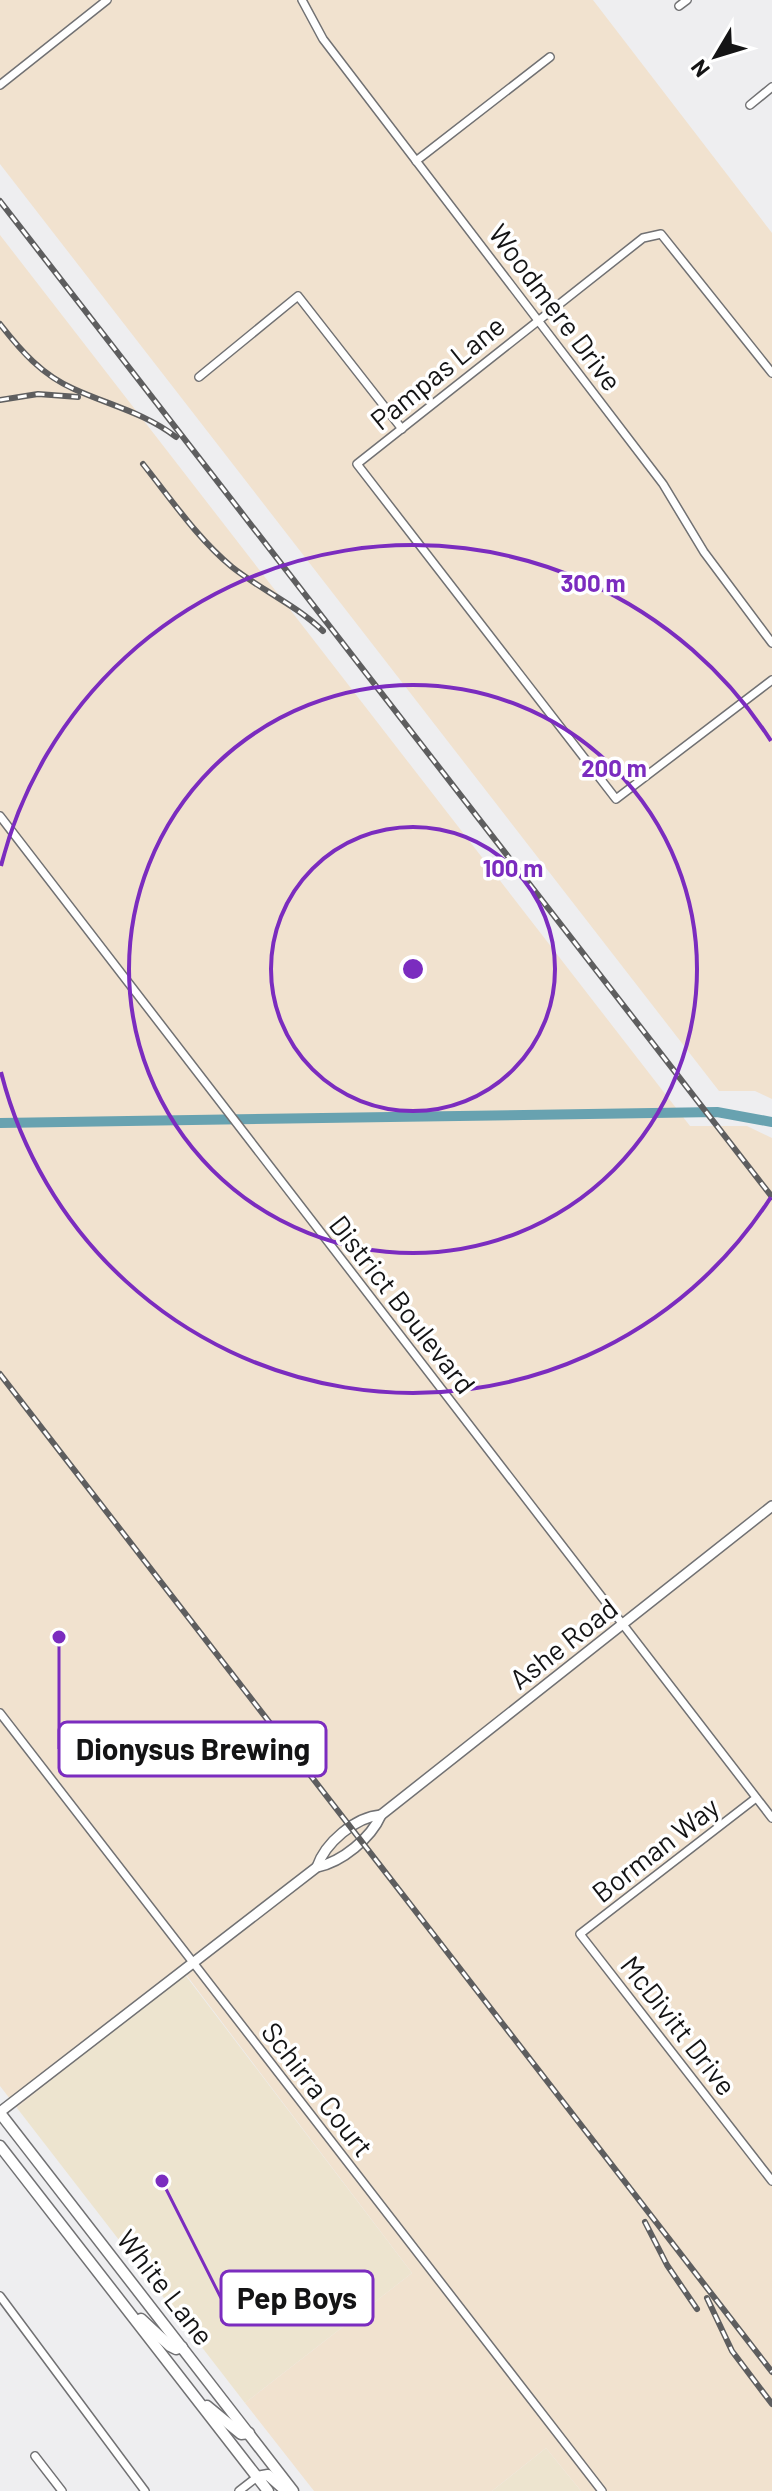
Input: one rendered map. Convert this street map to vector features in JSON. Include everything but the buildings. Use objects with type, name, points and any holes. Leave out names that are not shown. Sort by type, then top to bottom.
[{"type":"main road","name":"White Lane","points":[[0,2113],[293,2491]]},
{"type":"main road","name":"White Lane","points":[[0,2146],[268,2491]]},
{"type":"main road","points":[[116,2296],[170,2346],[176,2349],[182,2347]]},
{"type":"main road","points":[[193,2395],[241,2434],[249,2433]]},
{"type":"main road","points":[[257,2477],[268,2475],[286,2491]]},
{"type":"street","points":[[0,85],[107,0]]},
{"type":"street","name":"Woodmere Drive","points":[[302,0],[323,39],[663,484],[704,552],[772,643]]},
{"type":"street","points":[[679,6],[687,0]]},
{"type":"street","points":[[416,161],[550,57]]},
{"type":"street","points":[[750,105],[772,87]]},
{"type":"street","name":"Pampas Lane","points":[[772,373],[661,234],[643,238],[357,464],[616,799],[772,680]]},
{"type":"street","points":[[199,377],[298,296],[402,429]]},
{"type":"street","name":"District Boulevard","points":[[0,816],[772,1818]]},
{"type":"street","name":"Ashe Road","points":[[0,2113],[317,1867],[331,1864],[360,1842],[375,1829],[381,1815],[772,1506]]},
{"type":"street","name":"Schirra Court","points":[[0,1713],[602,2491]]},
{"type":"street","name":"Borman Way","points":[[580,1934],[756,1798]]},
{"type":"street","name":"Ashe Road","points":[[317,1867],[322,1851],[366,1816],[381,1815]]},
{"type":"street","name":"McDivitt Drive","points":[[580,1934],[772,2181]]},
{"type":"street","points":[[0,2296],[145,2491]]},
{"type":"street","points":[[35,2456],[62,2491]]},
{"type":"street","points":[[239,2491],[257,2477]]},
{"type":"shaded area","points":[[0,0],[593,0],[772,233],[772,1099],[755,1091],[719,1091],[0,164]]},
{"type":"shaded area","points":[[0,235],[690,1126],[747,1126],[772,1138],[772,2491],[581,2491],[546,2448],[492,2491],[314,2491],[245,2403],[412,2273],[184,1972],[17,2108],[0,2086]]},
{"type":"shaded area","points":[[183,1972],[412,2273],[245,2403],[17,2108]]},
{"type":"shaded area","points":[[546,2448],[581,2491],[492,2491]]},
{"type":"waterway","points":[[0,1123],[717,1112],[772,1122]]},
{"type":"railway","points":[[0,201],[772,1197]]},
{"type":"railway","points":[[0,324],[24,353],[52,377],[139,415],[176,437]]},
{"type":"railway","points":[[0,400],[38,394],[78,397]]},
{"type":"railway","points":[[143,464],[219,556],[323,631]]},
{"type":"railway","points":[[0,1374],[772,2372]]},
{"type":"railway","points":[[645,2222],[667,2265],[697,2309]]},
{"type":"railway","points":[[707,2298],[732,2351],[772,2404]]},
{"type":"place","name":"Dionysus Brewing","points":[[59,1637]]},
{"type":"place","name":"Pep Boys","points":[[162,2181]]}]
